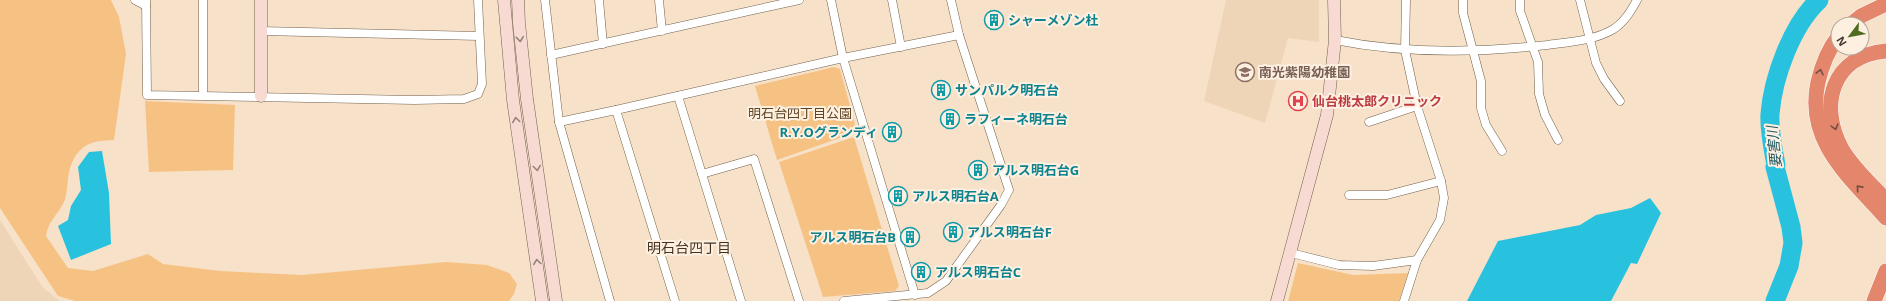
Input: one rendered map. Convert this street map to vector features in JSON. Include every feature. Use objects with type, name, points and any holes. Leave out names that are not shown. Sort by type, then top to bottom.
[{"type":"highway","points":[[1861,16],[1886,4]]},
{"type":"highway","points":[[1830,47],[1821,72],[1816,101],[1822,139],[1836,163],[1886,218]]},
{"type":"highway","points":[[1886,51],[1872,52],[1858,57],[1848,65],[1839,76],[1831,100],[1832,118],[1842,149],[1852,163],[1886,200]]},
{"type":"highway","points":[[1874,301],[1886,271]]},
{"type":"highway","points":[[1877,301],[1886,284]]},
{"type":"street","points":[[135,0],[146,3],[147,94],[414,100],[464,99],[478,94],[482,84],[478,0]]},
{"type":"street","points":[[203,0],[203,95]]},
{"type":"street","points":[[261,0],[261,96]]},
{"type":"street","points":[[504,0],[513,100],[542,301]]},
{"type":"street","points":[[518,0],[527,98],[556,301]]},
{"type":"street","points":[[545,0],[559,122],[610,301]]},
{"type":"street","points":[[599,0],[603,44]]},
{"type":"street","points":[[659,0],[662,30]]},
{"type":"street","points":[[551,55],[799,0]]},
{"type":"street","points":[[831,0],[843,58],[915,295]]},
{"type":"street","points":[[892,0],[901,47]]},
{"type":"street","points":[[844,301],[928,293],[946,281],[1001,205],[1009,190],[959,35],[951,0]]},
{"type":"street","points":[[1277,301],[1327,115],[1335,40],[1334,0]]},
{"type":"street","points":[[1404,301],[1417,260],[1440,220],[1444,198],[1441,181],[1417,106],[1405,50],[1406,0]]},
{"type":"street","points":[[1463,0],[1463,13],[1481,81],[1481,108],[1486,125],[1502,151]]},
{"type":"street","points":[[1520,0],[1520,10],[1538,62],[1539,94],[1545,115],[1558,140]]},
{"type":"street","points":[[1580,0],[1596,63],[1601,74],[1620,101]]},
{"type":"street","points":[[1335,40],[1388,49],[1473,51],[1590,39],[1613,29],[1629,15],[1637,0]]},
{"type":"street","points":[[261,31],[479,36]]},
{"type":"street","points":[[559,122],[843,58],[959,35]]},
{"type":"street","points":[[678,96],[741,301]]},
{"type":"street","points":[[1369,122],[1417,106]]},
{"type":"street","points":[[616,110],[676,301]]},
{"type":"street","points":[[702,174],[754,158],[799,301]]},
{"type":"street","points":[[1349,195],[1387,195],[1441,181]]},
{"type":"street","points":[[1290,253],[1339,265],[1373,266],[1417,260]]},
{"type":"shaded area","name":"南光紫陽幼稚園","points":[[1226,0],[1319,0],[1319,42],[1288,38],[1265,123],[1204,101]]},
{"type":"shaded area","points":[[0,220],[43,288],[60,301],[0,301]]},
{"type":"green space","points":[[0,0],[111,0],[119,17],[126,54],[114,140],[100,141],[86,145],[75,157],[70,168],[64,201],[47,231],[46,236],[68,268],[93,271],[148,254],[163,264],[220,271],[302,275],[446,262],[487,265],[509,273],[517,284],[514,294],[509,301],[75,301],[58,296],[0,208]]},
{"type":"green space","name":"明石台四丁目公園","points":[[834,67],[840,69],[857,132],[777,160],[755,86]]},
{"type":"green space","points":[[145,101],[235,105],[233,170],[149,172]]},
{"type":"green space","points":[[854,137],[899,286],[895,291],[823,297],[779,162]]},
{"type":"green space","points":[[1298,263],[1353,275],[1408,273],[1399,301],[1288,301]]},
{"type":"water","points":[[102,151],[109,193],[111,244],[71,260],[58,226],[68,220],[71,206],[81,190],[78,167],[89,152]]},
{"type":"water","points":[[1650,198],[1661,213],[1637,264],[1631,263],[1611,301],[1467,301],[1498,241],[1580,225],[1596,215],[1631,208]]},
{"type":"waterway","name":"要害川","points":[[1775,301],[1789,266],[1793,243],[1791,227],[1775,167],[1776,165],[1770,127],[1772,100],[1780,68],[1792,37],[1800,23],[1819,0]]},
{"type":"place","name":"シャーメゾン杜","points":[[994,20]]},
{"type":"place","name":"南光紫陽幼稚園","points":[[1245,72]]},
{"type":"place","name":"サンパルク明石台","points":[[941,90]]},
{"type":"place","name":"仙台桃太郎クリニック","points":[[1298,101]]},
{"type":"place","name":"ラフィーネ明石台","points":[[950,119]]},
{"type":"place","name":"R.Y.Oグランディ","points":[[892,132]]},
{"type":"place","name":"アルス明石台G","points":[[978,170]]},
{"type":"place","name":"アルス明石台A","points":[[898,196]]},
{"type":"place","name":"アルス明石台F","points":[[953,232]]},
{"type":"place","name":"アルス明石台B","points":[[910,237]]},
{"type":"place","name":"アルス明石台C","points":[[921,272]]},
{"type":"district","name":"明石台四丁目","points":[[689,248]]}]
